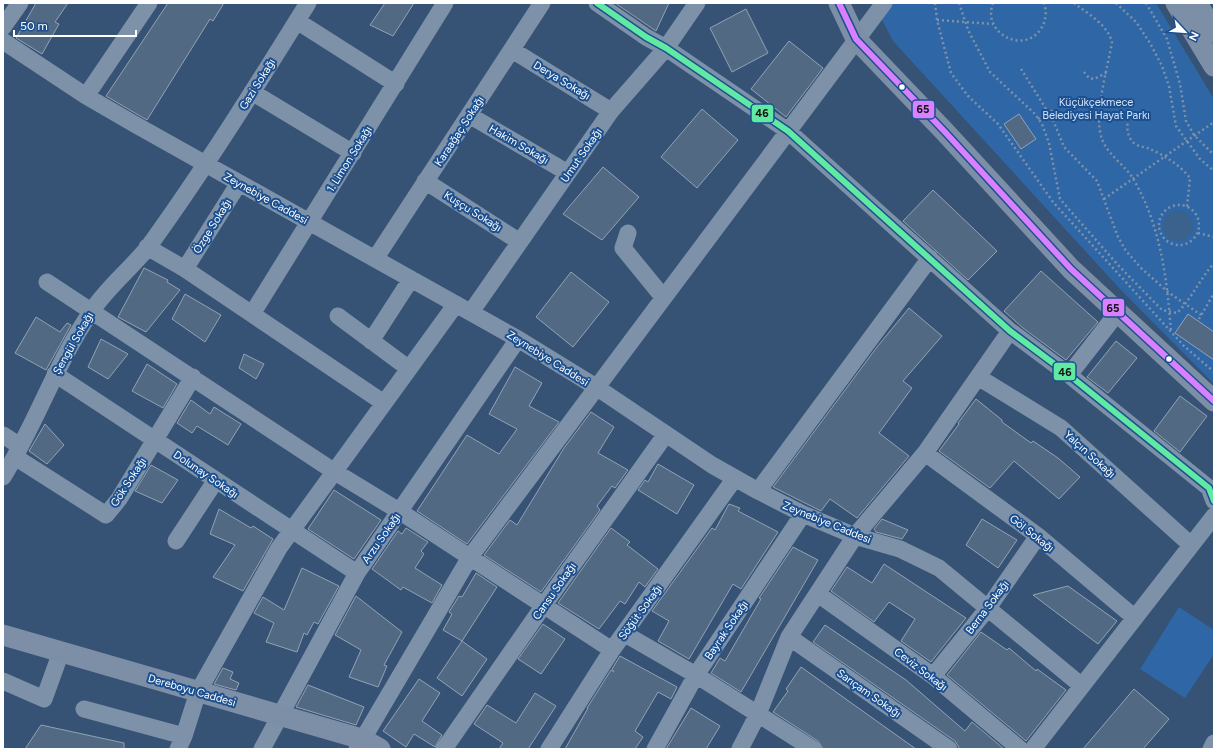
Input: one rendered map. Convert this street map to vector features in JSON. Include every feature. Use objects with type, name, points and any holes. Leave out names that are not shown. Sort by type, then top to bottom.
[{"type":"main road","points":[[839,3],[856,39],[945,132],[1071,269],[1214,401]]},
{"type":"main road","points":[[1176,3],[1214,66]]},
{"type":"main road","points":[[1197,3],[1214,32]]},
{"type":"main road","name":"Dereboyu Caddesi","points":[[3,635],[279,715],[360,744],[380,749]]},
{"type":"street","points":[[3,27],[20,3]]},
{"type":"street","points":[[86,96],[149,3]]},
{"type":"street","name":"Gazi Sokağı","points":[[206,165],[308,3]]},
{"type":"street","name":"Karaağaç Sokağı","points":[[375,258],[542,3]]},
{"type":"street","points":[[596,3],[646,37],[666,48],[788,131],[1010,330],[1069,375],[1210,488],[1214,501]]},
{"type":"street","name":"Umut Sokağı","points":[[471,312],[611,111],[666,48],[697,3]]},
{"type":"street","points":[[360,744],[470,557],[856,39],[876,16],[884,3]]},
{"type":"street","name":"1. Limon Sokağı","points":[[252,314],[396,84],[442,4]]},
{"type":"street","points":[[297,21],[396,84]]},
{"type":"street","name":"Zeynebiye Caddesi","points":[[3,41],[86,96],[206,165],[518,339],[596,387],[666,434],[758,492],[803,514],[855,536],[900,549],[939,568],[1082,686]]},
{"type":"street","name":"Derya Sokağı","points":[[512,50],[611,111]]},
{"type":"street","points":[[252,92],[353,153]]},
{"type":"street","name":"Hakim Sokağı","points":[[469,115],[568,173]]},
{"type":"street","name":"Şengül Sokağı","points":[[3,477],[18,452],[55,374],[91,311],[147,247],[206,165]]},
{"type":"street","name":"Kuşçu Sokağı","points":[[426,181],[520,242]]},
{"type":"street","name":"Özge Sokağı","points":[[185,269],[239,183]]},
{"type":"street","points":[[628,234],[623,248],[664,297]]},
{"type":"street","points":[[147,247],[185,269],[384,403]]},
{"type":"street","points":[[758,492],[930,258]]},
{"type":"street","points":[[371,341],[411,279]]},
{"type":"street","points":[[47,282],[335,472],[399,511],[612,650]]},
{"type":"street","points":[[84,709],[181,742],[198,692],[232,630],[290,531],[335,472],[408,368],[456,304]]},
{"type":"street","points":[[1069,375],[1118,312]]},
{"type":"street","points":[[338,316],[408,368]]},
{"type":"street","points":[[740,749],[758,714],[789,637],[855,536],[925,453],[1010,330]]},
{"type":"street","name":"Arzu Sokağı","points":[[262,749],[357,573],[518,339]]},
{"type":"street","name":"Dolunay Sokağı","points":[[55,374],[216,480],[290,531],[357,573]]},
{"type":"street","name":"Gök Sokağı","points":[[18,452],[106,515],[119,498],[193,377]]},
{"type":"street","name":"Yalçın Sokağı","points":[[978,377],[1061,428],[1191,545]]},
{"type":"street","name":"Cansu Sokağı","points":[[444,749],[544,605],[666,434]]},
{"type":"street","points":[[3,435],[18,452]]},
{"type":"street","name":"Göl Sokağı","points":[[925,453],[1038,536],[1135,618]]},
{"type":"street","name":"Söğüt Sokağı","points":[[549,749],[612,650],[625,634],[735,478]]},
{"type":"street","points":[[176,541],[216,480]]},
{"type":"street","name":"Bayrak Sokağı","points":[[655,749],[696,675],[803,514]]},
{"type":"street","points":[[1033,749],[1214,516]]},
{"type":"street","name":"Berna Sokağı","points":[[933,676],[988,608],[1038,536]]},
{"type":"street","name":"Ceviz Sokağı","points":[[818,594],[933,676],[1020,749]]},
{"type":"street","points":[[625,634],[696,675],[814,749]]},
{"type":"street","name":"Sarıçam Sokağı","points":[[789,637],[949,749]]},
{"type":"street","points":[[3,681],[44,699],[61,652]]},
{"type":"street","points":[[1211,749],[1214,743]]},
{"type":"path","points":[[935,3],[937,20],[951,73],[955,79],[968,96],[998,124],[1052,202],[1171,332],[1214,372]]},
{"type":"path","points":[[959,3],[965,22],[979,53],[990,72],[1038,119],[1049,143],[1060,199],[1117,264],[1162,310],[1177,313],[1186,305],[1194,289],[1214,263]]},
{"type":"path","points":[[993,3],[991,17],[999,34],[1007,39],[1025,41],[1040,31],[1046,14],[1044,3]]},
{"type":"path","points":[[1074,3],[1099,23],[1110,35],[1112,42],[1100,108],[1101,138],[1108,150],[1134,180],[1147,204],[1158,231],[1168,292],[1171,332]]},
{"type":"path","points":[[1116,3],[1136,22],[1162,66],[1169,86],[1176,126],[1200,159],[1214,171]]},
{"type":"path","points":[[1146,3],[1167,39],[1180,84],[1186,121],[1194,135],[1214,155]]},
{"type":"path","points":[[937,20],[993,24]]},
{"type":"path","points":[[1021,69],[1049,112],[1064,147],[1091,173],[1097,181],[1118,237],[1126,251],[1141,268],[1168,292],[1202,315]]},
{"type":"path","points":[[1084,72],[1089,78],[1094,79],[1106,72]]},
{"type":"path","points":[[1038,119],[1053,110]]},
{"type":"path","points":[[1131,110],[1127,128],[1130,138],[1136,144],[1150,148],[1165,157],[1190,178],[1187,207]]},
{"type":"path","points":[[1104,199],[1134,180],[1194,135],[1214,122]]},
{"type":"path","points":[[1180,205],[1187,207],[1196,214],[1199,220],[1198,233],[1189,243],[1176,246],[1164,240],[1158,231],[1159,220],[1167,209],[1180,205]]},
{"type":"path","points":[[1198,233],[1214,237]]},
{"type":"path","points":[[1199,319],[1214,293]]},
{"type":"green space","name":"Küçükçekmece Belediyesi Hayat Parkı","points":[[873,3],[1156,3],[1214,99],[1214,384],[1120,289],[893,41]]},
{"type":"green space","points":[[1179,607],[1214,630],[1214,654],[1185,698],[1140,669]]},
{"type":"shaded area","points":[[1178,211],[1189,215],[1193,226],[1189,237],[1178,241],[1167,237],[1163,226],[1167,215]]},
{"type":"building","points":[[36,3],[68,3],[55,22],[59,24],[42,54],[16,38]]},
{"type":"building","points":[[168,3],[224,3],[213,21],[210,19],[147,120],[106,96]]},
{"type":"building","points":[[385,3],[414,3],[393,36],[370,25]]},
{"type":"building","points":[[615,3],[669,3],[656,31]]},
{"type":"building","points":[[746,9],[768,53],[732,72],[710,28]]},
{"type":"building","points":[[789,41],[823,68],[786,117],[751,89]]},
{"type":"building","points":[[702,109],[738,140],[697,188],[661,157]]},
{"type":"building","points":[[1019,114],[1036,139],[1021,149],[1004,124]]},
{"type":"building","points":[[603,167],[639,197],[602,240],[563,214]]},
{"type":"building","points":[[933,190],[997,251],[968,280],[903,221]]},
{"type":"building","points":[[144,268],[168,280],[167,282],[180,290],[146,332],[118,317]]},
{"type":"building","points":[[1041,271],[1098,322],[1066,360],[1023,328],[1004,311]]},
{"type":"building","points":[[571,272],[609,302],[573,347],[536,317]]},
{"type":"building","points":[[185,294],[221,315],[205,342],[172,319]]},
{"type":"building","points":[[909,308],[942,336],[903,381],[912,388],[879,433],[909,456],[857,518],[830,499],[821,511],[773,487],[877,347]]},
{"type":"building","points":[[1188,314],[1214,332],[1214,360],[1175,333]]},
{"type":"building","points":[[36,317],[60,332],[67,323],[71,325],[46,370],[15,353]]},
{"type":"building","points":[[101,339],[128,354],[108,379],[88,367]]},
{"type":"building","points":[[1116,341],[1137,358],[1108,393],[1087,377]]},
{"type":"building","points":[[244,354],[264,364],[256,379],[239,368]]},
{"type":"building","points":[[147,364],[177,384],[163,408],[132,391]]},
{"type":"building","points":[[515,367],[542,383],[529,406],[559,422],[467,544],[417,511],[467,435],[499,454],[517,429],[489,414]]},
{"type":"building","points":[[1180,396],[1207,416],[1180,452],[1154,431]]},
{"type":"building","points":[[976,399],[1002,420],[1002,422],[1031,443],[1033,441],[1058,458],[1080,477],[1059,499],[1014,461],[990,488],[939,451]]},
{"type":"building","points":[[191,400],[210,414],[214,407],[241,424],[228,445],[197,426],[192,433],[177,423]]},
{"type":"building","points":[[591,412],[614,427],[598,453],[628,470],[615,488],[612,486],[597,506],[600,510],[541,592],[484,555],[510,520],[517,525],[564,448]]},
{"type":"building","points":[[45,424],[64,445],[47,464],[29,451]]},
{"type":"building","points":[[658,464],[694,485],[677,514],[638,490],[645,480],[648,482]]},
{"type":"building","points":[[151,465],[178,480],[162,503],[135,491]]},
{"type":"building","points":[[334,490],[381,520],[354,559],[308,529]]},
{"type":"building","points":[[729,504],[740,508],[738,511],[778,532],[741,589],[733,584],[689,659],[658,641],[669,621],[652,611],[712,528],[715,530]]},
{"type":"building","points":[[219,509],[251,528],[253,526],[273,539],[243,591],[213,577],[235,545],[210,534]]},
{"type":"building","points":[[882,519],[908,530],[902,539],[876,532],[874,529]]},
{"type":"building","points":[[982,519],[1017,540],[998,568],[966,545]]},
{"type":"building","points":[[406,528],[428,542],[421,551],[424,554],[415,568],[442,585],[432,603],[403,587],[401,590],[372,569],[398,531],[402,534]]},
{"type":"building","points":[[611,528],[630,542],[627,545],[658,569],[645,587],[639,582],[625,604],[620,601],[599,629],[558,603]]},
{"type":"building","points":[[793,547],[818,560],[741,692],[711,673],[720,658],[725,661],[761,599],[759,598]]},
{"type":"building","points":[[884,564],[966,618],[931,662],[901,641],[915,619],[889,602],[874,622],[831,591],[847,567],[872,583]]},
{"type":"building","points":[[302,568],[339,586],[318,624],[314,622],[307,635],[304,633],[297,652],[266,642],[274,623],[254,613],[263,597],[284,610]]},
{"type":"building","points":[[476,573],[497,587],[462,641],[443,630],[452,614],[449,612],[459,596],[462,597]]},
{"type":"building","points":[[1068,586],[1117,621],[1098,644],[1033,595]]},
{"type":"building","points":[[356,596],[402,632],[384,665],[387,666],[378,687],[349,677],[361,650],[335,635]]},
{"type":"building","points":[[543,624],[565,639],[541,674],[518,659]]},
{"type":"building","points":[[825,625],[906,680],[965,731],[972,722],[1004,749],[960,749],[955,741],[813,642]]},
{"type":"building","points":[[981,632],[1007,650],[1009,648],[1036,671],[1037,669],[1066,690],[1026,741],[947,675]]},
{"type":"building","points":[[462,641],[487,659],[462,696],[437,678]]},
{"type":"building","points":[[620,656],[677,687],[671,699],[658,692],[635,731],[643,737],[635,749],[565,749],[587,708],[611,670],[614,672],[612,669]]},
{"type":"building","points":[[801,667],[916,749],[823,749],[818,741],[773,712],[788,691],[786,689]]},
{"type":"building","points":[[223,668],[233,672],[230,679],[239,683],[236,690],[214,684]]},
{"type":"building","points":[[419,679],[440,693],[422,721],[442,735],[435,747],[414,734],[406,747],[383,731]]},
{"type":"building","points":[[308,685],[364,707],[356,725],[296,707]]},
{"type":"building","points":[[1134,689],[1169,719],[1143,749],[1083,749]]},
{"type":"building","points":[[535,693],[556,706],[528,749],[499,749],[503,743],[474,724],[487,705],[516,723]]},
{"type":"building","points":[[691,708],[720,726],[706,749],[666,749]]},
{"type":"building","points":[[41,725],[124,743],[124,749],[25,749]]},
{"type":"transit line","name":"46","points":[[597,3],[788,131],[1010,331],[1069,375],[1209,488],[1214,501]]},
{"type":"transit line","name":"65","points":[[839,3],[856,39],[945,132],[1071,269],[1214,401]]}]
